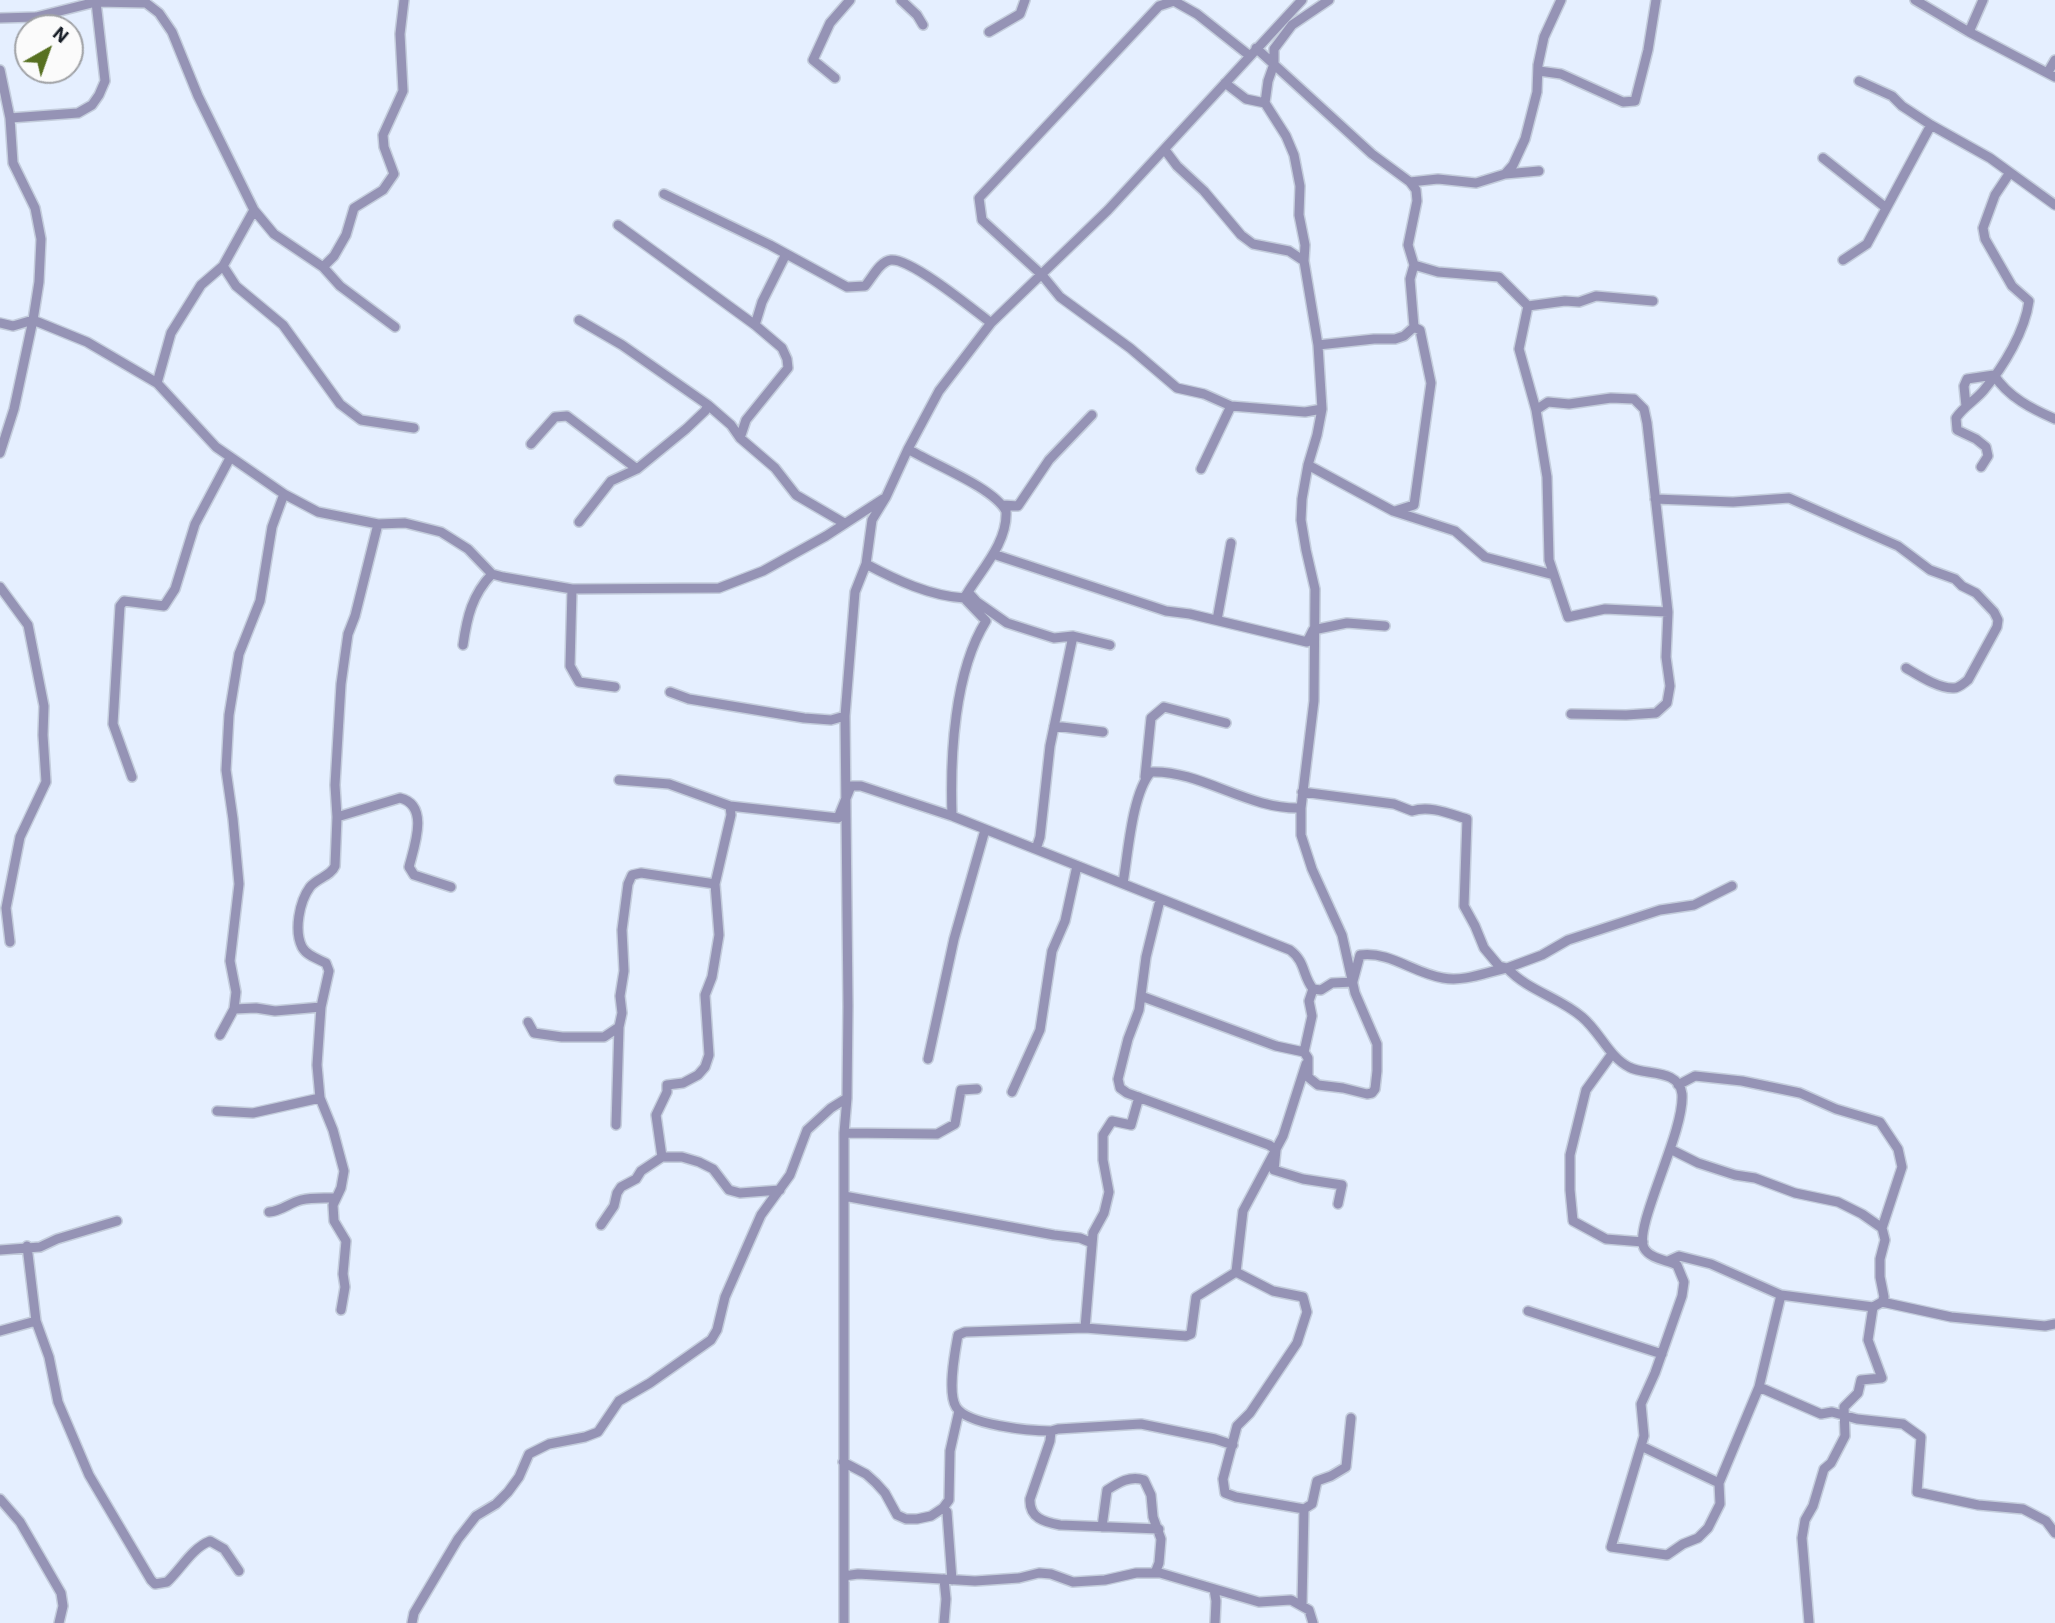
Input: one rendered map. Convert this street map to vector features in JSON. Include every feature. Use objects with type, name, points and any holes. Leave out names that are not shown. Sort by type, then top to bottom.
[{"type":"street","points":[[323,267],[334,256],[346,235],[354,208],[383,190],[394,174],[384,147],[383,135],[403,91],[400,34],[404,0]]},
{"type":"street","points":[[835,78],[813,60],[830,23],[850,0]]},
{"type":"street","points":[[901,0],[917,15],[923,25]]},
{"type":"street","points":[[989,32],[1020,14],[1025,0]]},
{"type":"street","points":[[844,1623],[844,1133],[847,1098],[845,716],[855,592],[866,564],[872,520],[939,391],[991,324],[1165,150],[1302,0]]},
{"type":"street","points":[[1306,1055],[1308,1077],[1312,1083],[1367,1094],[1375,1089],[1377,1044],[1355,993],[1342,935],[1312,869],[1301,835],[1302,792],[1314,701],[1315,589],[1301,520],[1308,465],[1322,409],[1318,345],[1304,261],[1306,245],[1299,215],[1300,186],[1294,155],[1286,136],[1265,103],[1274,64],[1274,49],[1292,25],[1329,0]]},
{"type":"street","points":[[1505,174],[1513,165],[1525,139],[1537,92],[1538,65],[1544,37],[1561,0]]},
{"type":"street","points":[[1539,71],[1561,74],[1623,102],[1635,101],[1648,50],[1656,0]]},
{"type":"street","points":[[1915,0],[2051,75],[2055,60]]},
{"type":"street","points":[[1969,32],[1983,0]]},
{"type":"street","points":[[0,18],[36,17],[96,2],[149,1],[172,32],[198,96],[254,210],[274,234],[323,267],[340,286],[395,327]]},
{"type":"street","points":[[1322,409],[1305,412],[1231,406],[1204,394],[1177,387],[1130,348],[1060,297],[1042,275],[982,220],[979,198],[1162,3],[1174,1],[1274,64],[1372,154],[1410,182],[1416,190],[1417,201],[1408,244],[1414,265],[1410,279],[1414,327]]},
{"type":"street","points":[[10,118],[78,113],[92,105],[105,81],[96,2]]},
{"type":"street","points":[[1288,15],[1292,25]]},
{"type":"street","points":[[0,70],[10,118],[13,163],[35,208],[41,239],[39,282],[33,320],[14,409],[0,453]]},
{"type":"street","points":[[1859,81],[1892,96],[1931,125],[1990,158],[2055,205]]},
{"type":"street","points":[[1224,83],[1246,99],[1265,103]]},
{"type":"street","points":[[1843,260],[1867,244],[1885,206],[1931,125]]},
{"type":"street","points":[[1165,150],[1247,240],[1266,249],[1289,251],[1304,261]]},
{"type":"street","points":[[1823,158],[1885,206]]},
{"type":"street","points":[[1410,182],[1438,179],[1476,183],[1505,174],[1539,171]]},
{"type":"street","points":[[1981,467],[1987,456],[1986,447],[1957,430],[1956,418],[1984,390],[2008,355],[2028,313],[2029,301],[2012,286],[1984,239],[1983,228],[1991,206],[2009,174]]},
{"type":"street","points":[[664,194],[847,287],[865,286],[884,262],[899,261],[932,278],[991,324]]},
{"type":"street","points":[[157,383],[171,333],[201,285],[223,266],[254,210]]},
{"type":"street","points":[[618,225],[755,325],[782,348],[788,368],[746,420],[740,438]]},
{"type":"street","points":[[755,325],[762,302],[786,254]]},
{"type":"street","points":[[1414,265],[1438,272],[1499,277],[1528,306]]},
{"type":"street","points":[[223,266],[236,286],[283,324],[340,404],[361,420],[414,428]]},
{"type":"street","points":[[1528,306],[1579,302],[1596,296],[1653,301]]},
{"type":"street","points":[[1528,306],[1519,349],[1536,410],[1547,477],[1549,561],[1568,617],[1605,609],[1668,612]]},
{"type":"street","points":[[0,323],[13,326],[33,320],[87,342],[157,383],[216,447],[284,494],[318,512],[378,524],[405,523],[441,532],[468,549],[492,574],[572,589],[719,589],[763,570],[826,536],[886,497]]},
{"type":"street","points":[[579,320],[622,345],[708,405],[731,425],[740,438],[775,468],[796,495],[845,523]]},
{"type":"street","points":[[1318,345],[1395,339],[1404,336],[1414,327]]},
{"type":"street","points":[[1393,511],[1414,505],[1431,383],[1420,330],[1414,327]]},
{"type":"street","points":[[1966,406],[1964,386],[1967,379],[1994,375]]},
{"type":"street","points":[[1994,375],[2000,385],[2012,395],[2055,419]]},
{"type":"street","points":[[1536,410],[1548,402],[1569,404],[1611,398],[1634,399],[1644,409],[1647,424],[1668,612],[1666,657],[1670,686],[1667,703],[1656,712],[1626,715],[1571,714]]},
{"type":"street","points":[[579,522],[611,481],[637,469],[686,429],[708,405]]},
{"type":"street","points":[[1201,469],[1231,406]]},
{"type":"street","points":[[966,595],[993,554],[1006,519],[1049,460],[1092,415]]},
{"type":"street","points":[[531,444],[555,417],[567,416],[637,469]]},
{"type":"street","points":[[731,425],[746,420]]},
{"type":"street","points":[[908,449],[952,471],[1003,505],[1017,506]]},
{"type":"street","points":[[132,777],[113,724],[120,606],[124,601],[164,606],[175,589],[195,524],[230,458]]},
{"type":"street","points":[[1308,465],[1393,511],[1455,531],[1485,557],[1554,575]]},
{"type":"street","points":[[219,1035],[234,1009],[236,992],[230,961],[239,884],[236,838],[226,770],[229,715],[239,654],[260,601],[272,527],[284,494]]},
{"type":"street","points":[[1655,499],[1733,502],[1789,498],[1898,546],[1930,570],[1955,579],[1976,593],[1994,612],[1998,620],[1997,628],[1968,680],[1962,685],[1955,688],[1943,686],[1906,668]]},
{"type":"street","points":[[1003,505],[1006,519]]},
{"type":"street","points":[[341,1310],[345,1287],[343,1274],[346,1241],[334,1221],[333,1205],[341,1188],[344,1171],[333,1130],[320,1098],[317,1065],[321,1007],[328,966],[303,948],[299,921],[308,889],[333,871],[335,866],[336,764],[341,684],[348,634],[378,524]]},
{"type":"street","points":[[1217,620],[1231,543]]},
{"type":"street","points":[[993,554],[1166,611],[1217,620],[1307,642],[1313,630]]},
{"type":"street","points":[[866,564],[949,598],[966,595],[1007,623],[1054,638],[1073,636],[1110,645]]},
{"type":"street","points":[[463,645],[471,606],[480,586],[492,574]]},
{"type":"street","points":[[0,587],[27,625],[44,706],[46,782],[20,837],[6,908],[10,942]]},
{"type":"street","points":[[572,589],[570,666],[579,682],[615,687]]},
{"type":"street","points":[[953,816],[953,737],[974,640],[986,621],[966,595]]},
{"type":"street","points":[[1313,630],[1347,623],[1385,626]]},
{"type":"street","points":[[1036,849],[1040,837],[1045,778],[1054,726],[1073,636]]},
{"type":"street","points":[[670,692],[689,699],[804,718],[831,720],[845,716]]},
{"type":"street","points":[[1145,779],[1152,718],[1164,706],[1226,723]]},
{"type":"street","points":[[1054,726],[1103,732]]},
{"type":"street","points":[[1122,883],[1138,795],[1151,772],[1166,771],[1282,809],[1301,808]]},
{"type":"street","points":[[619,780],[668,784],[730,806],[838,818],[851,786],[861,786],[953,816],[1290,950],[1303,964],[1306,979],[1313,989],[1321,990],[1332,983],[1353,982]]},
{"type":"street","points":[[1302,792],[1394,804],[1412,811],[1441,811],[1467,819],[1464,906],[1484,948],[1499,966],[1507,968],[1531,988],[1563,1003],[1582,1017],[1622,1063],[1635,1070],[1661,1073],[1678,1085],[1682,1093],[1672,1150],[1644,1222],[1643,1242],[1644,1248],[1652,1256],[1676,1265],[1684,1282],[1676,1315],[1641,1404],[1644,1437],[1611,1546],[1667,1555],[1698,1538],[1708,1528],[1720,1504],[1719,1483],[1759,1387],[1781,1295]]},
{"type":"street","points":[[337,817],[400,799],[407,800],[417,817],[418,831],[410,871],[414,875],[451,887]]},
{"type":"street","points":[[663,1157],[656,1115],[667,1092],[667,1084],[683,1083],[698,1075],[705,1067],[709,1055],[704,1015],[705,995],[712,977],[719,935],[715,884],[731,815],[730,806]]},
{"type":"street","points":[[928,1059],[954,939],[985,830]]},
{"type":"street","points":[[1012,1092],[1040,1030],[1052,951],[1065,921],[1077,866]]},
{"type":"street","points":[[616,1125],[619,1027],[622,1013],[620,996],[624,971],[622,930],[628,884],[632,875],[642,873],[715,884]]},
{"type":"street","points":[[1353,982],[1360,955],[1372,953],[1445,978],[1471,978],[1542,955],[1568,940],[1660,910],[1694,905],[1732,886]]},
{"type":"street","points":[[1160,900],[1146,957],[1141,996],[1118,1079],[1120,1088],[1126,1093],[1214,1124],[1276,1150]]},
{"type":"street","points":[[1313,989],[1306,1055],[1292,1112],[1276,1150],[1274,1170],[1303,1179],[1342,1185],[1338,1205]]},
{"type":"street","points":[[1141,996],[1266,1043],[1306,1055]]},
{"type":"street","points":[[234,1009],[275,1011],[321,1007]]},
{"type":"street","points":[[527,1021],[534,1032],[562,1037],[604,1037],[619,1027]]},
{"type":"street","points":[[1612,1054],[1586,1090],[1570,1155],[1573,1221],[1606,1239],[1643,1242]]},
{"type":"street","points":[[1678,1085],[1695,1076],[1800,1093],[1836,1109],[1880,1122],[1898,1149],[1902,1167],[1882,1228],[1885,1240],[1880,1259],[1884,1297],[1877,1305],[1868,1340],[1882,1378],[1861,1380],[1858,1393],[1844,1407],[1845,1436],[1831,1463],[1824,1469],[1813,1506],[1805,1520],[1802,1538],[1809,1623]]},
{"type":"street","points":[[844,1133],[937,1134],[955,1124],[961,1090],[977,1089]]},
{"type":"street","points":[[1085,1328],[1093,1233],[1104,1213],[1109,1192],[1103,1160],[1103,1135],[1112,1121],[1131,1125],[1139,1097]]},
{"type":"street","points":[[217,1111],[253,1113],[320,1098]]},
{"type":"street","points":[[412,1623],[414,1612],[458,1539],[476,1516],[496,1504],[508,1492],[519,1477],[529,1454],[549,1444],[598,1432],[619,1401],[650,1383],[711,1340],[717,1330],[725,1297],[761,1215],[790,1175],[807,1130],[831,1108],[847,1098]]},
{"type":"street","points":[[1237,1272],[1243,1211],[1276,1150]]},
{"type":"street","points":[[1672,1150],[1698,1164],[1755,1178],[1795,1193],[1838,1202],[1863,1213],[1882,1228]]},
{"type":"street","points":[[601,1225],[614,1206],[621,1186],[636,1179],[642,1171],[663,1157],[699,1161],[713,1169],[729,1189],[740,1193],[780,1190]]},
{"type":"street","points":[[844,1196],[1080,1238],[1092,1243]]},
{"type":"street","points":[[269,1212],[280,1211],[299,1200],[318,1197],[336,1199]]},
{"type":"street","points":[[0,1250],[40,1247],[57,1238],[117,1221]]},
{"type":"street","points":[[27,1247],[36,1321],[49,1357],[58,1402],[89,1475],[151,1580],[160,1585],[167,1582],[198,1549],[210,1541],[224,1549],[239,1571]]},
{"type":"street","points":[[1668,1261],[1679,1256],[1711,1264],[1781,1295],[1877,1305],[1966,1319],[1983,1318],[2045,1326],[2055,1324]]},
{"type":"street","points":[[1233,1446],[1215,1439],[1141,1424],[1058,1429],[1051,1432],[994,1426],[959,1411],[954,1404],[952,1374],[958,1335],[965,1332],[1085,1328],[1186,1336],[1191,1334],[1196,1297],[1237,1272]]},
{"type":"street","points":[[1237,1272],[1273,1291],[1303,1297],[1307,1312],[1297,1343],[1250,1413],[1237,1426],[1223,1479],[1225,1493],[1304,1509],[1312,1503],[1317,1481],[1346,1467],[1352,1418]]},
{"type":"street","points":[[1528,1311],[1662,1354]]},
{"type":"street","points":[[0,1331],[36,1321]]},
{"type":"street","points":[[1759,1387],[1821,1414],[1832,1412],[1857,1419],[1903,1424],[1921,1437],[1917,1492],[1978,1505],[2024,1509],[2046,1521],[2055,1533]]},
{"type":"street","points":[[843,1462],[866,1474],[885,1493],[897,1515],[906,1519],[931,1516],[949,1500],[950,1451],[959,1411]]},
{"type":"street","points":[[1051,1432],[1033,1488],[1030,1508],[1035,1517],[1047,1523],[1159,1529]]},
{"type":"street","points":[[1641,1447],[1719,1483]]},
{"type":"street","points":[[1102,1527],[1107,1490],[1119,1482],[1138,1478],[1147,1484],[1153,1517],[1159,1529],[1161,1553],[1155,1573]]},
{"type":"street","points":[[0,1499],[20,1522],[61,1593],[63,1606],[59,1623]]},
{"type":"street","points":[[943,1508],[947,1511],[948,1579],[944,1623]]},
{"type":"street","points":[[1302,1605],[1304,1509]]},
{"type":"street","points":[[844,1576],[858,1574],[975,1581],[1019,1578],[1039,1573],[1051,1574],[1073,1582],[1105,1580],[1136,1573],[1160,1573],[1259,1602],[1291,1600],[1309,1610],[1313,1623]]},
{"type":"street","points":[[1214,1589],[1215,1623]]}]
